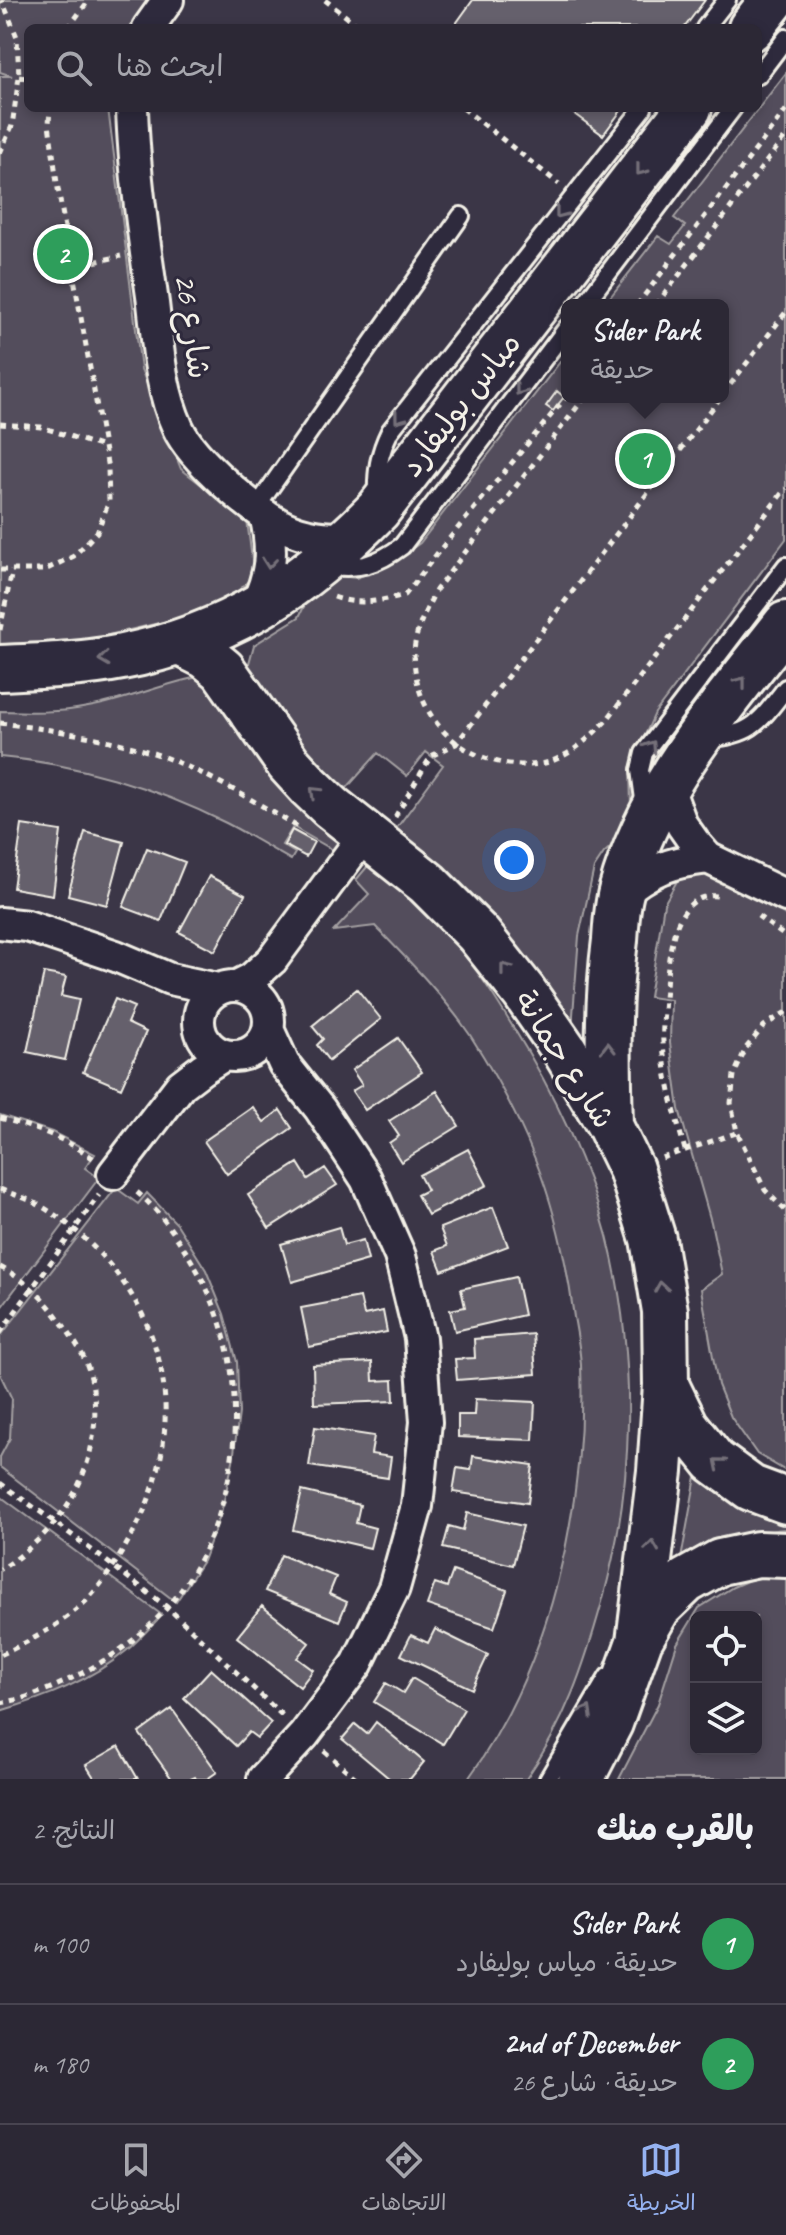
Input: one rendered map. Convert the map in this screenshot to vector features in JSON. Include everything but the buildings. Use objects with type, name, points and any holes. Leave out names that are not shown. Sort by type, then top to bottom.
[{"type":"street","points":[[151,24],[168,0]]},
{"type":"street","points":[[754,24],[773,0]]},
{"type":"street","name":"شارع 26","points":[[132,112],[146,251],[167,401],[179,432],[199,459],[260,512],[306,535],[350,537]]},
{"type":"street","name":"مياس بوليفارد","points":[[180,643],[231,622],[289,588],[350,537],[686,112]]},
{"type":"street","points":[[255,608],[271,563],[270,539],[260,512]]},
{"type":"street","points":[[610,1126],[607,1049],[611,972],[620,896],[632,857],[657,803],[695,740],[786,624]]},
{"type":"street","points":[[0,668],[121,657],[180,643]]},
{"type":"street","name":"شارع جمانة","points":[[180,643],[206,656],[223,670],[289,764],[364,845],[427,883],[478,934],[540,1016],[610,1126],[631,1169],[653,1239],[665,1311],[666,1385],[660,1471],[639,1642],[610,1723],[581,1779]]},
{"type":"street","points":[[657,803],[682,825],[708,858],[786,896]]},
{"type":"street","points":[[113,1174],[181,1085],[214,1005],[262,971],[364,845]]},
{"type":"street","points":[[181,1085],[202,1069],[257,1048],[264,1040],[274,981],[364,845]]},
{"type":"street","points":[[620,896],[638,879],[660,868],[683,860],[708,858]]},
{"type":"street","points":[[0,923],[27,926],[116,956],[170,979],[186,995],[214,1005],[255,992],[267,1018],[277,1053],[320,1109],[366,1179],[400,1256],[420,1338],[426,1422],[417,1506],[394,1588],[357,1664],[304,1735],[263,1779]]},
{"type":"street","points":[[214,1005],[214,1050],[269,1062],[291,1074]]},
{"type":"street","points":[[666,1385],[686,1426],[714,1461],[751,1488],[786,1501]]},
{"type":"street","points":[[639,1642],[658,1608],[686,1581],[720,1562],[758,1554],[786,1555]]},
{"type":"lane","points":[[708,24],[727,0]]},
{"type":"lane","points":[[762,70],[786,38]]},
{"type":"lane","points":[[561,336],[402,546],[384,560],[362,567],[339,568],[390,431],[640,112]]},
{"type":"lane","points":[[589,299],[730,112]]},
{"type":"lane","points":[[260,512],[461,216]]},
{"type":"lane","points":[[657,803],[640,770],[644,753],[786,566]]},
{"type":"lane","points":[[695,740],[736,735],[750,729],[762,720],[786,688]]},
{"type":"lane","points":[[548,1779],[600,1688],[639,1642]]},
{"type":"path","points":[[0,153],[12,126],[19,77],[17,37],[2,0]]},
{"type":"path","points":[[71,24],[89,0]]},
{"type":"path","points":[[325,0],[356,24]]},
{"type":"path","points":[[19,77],[24,78]]},
{"type":"path","points":[[642,299],[786,110]]},
{"type":"path","points":[[0,570],[45,570],[74,556],[97,532],[109,501],[108,469],[57,183],[50,112]]},
{"type":"path","points":[[468,112],[574,195]]},
{"type":"path","points":[[661,299],[786,136]]},
{"type":"path","points":[[71,267],[146,251]]},
{"type":"path","points":[[729,387],[786,312]]},
{"type":"path","points":[[580,403],[436,590],[421,619],[414,652],[417,685],[430,716],[456,744],[482,759],[516,766],[550,762],[582,746],[606,721],[786,488]]},
{"type":"path","points":[[0,723],[104,739],[156,755],[364,845],[431,756],[456,744],[717,403]]},
{"type":"path","points":[[0,424],[41,427],[103,447]]},
{"type":"path","points":[[0,630],[12,571]]},
{"type":"path","points":[[685,1150],[670,1098],[662,1040],[668,956],[677,925],[690,905],[709,895],[729,897]]},
{"type":"path","points":[[756,914],[786,937]]},
{"type":"path","points":[[786,1012],[764,1026],[746,1048],[734,1075],[731,1103],[737,1132],[765,1190],[786,1211]]},
{"type":"path","points":[[0,1118],[38,1129],[82,1150],[142,1196],[180,1240],[208,1289],[227,1344],[235,1400],[233,1457],[219,1513],[197,1565],[167,1607],[132,1641],[95,1667],[54,1687],[0,1703]]},
{"type":"path","points":[[631,1169],[737,1132]]},
{"type":"path","points":[[0,1333],[113,1174]]},
{"type":"path","points":[[0,1189],[30,1200],[74,1229],[125,1283],[145,1319],[159,1358],[166,1400],[165,1441],[156,1483],[140,1521],[113,1567],[86,1600],[57,1625],[0,1655]]},
{"type":"path","points":[[0,1267],[32,1287],[75,1341],[90,1376],[96,1414],[91,1451],[78,1487],[56,1523],[30,1548],[0,1569]]},
{"type":"path","points":[[0,1483],[167,1607],[304,1735],[357,1779]]},
{"type":"shaded area","points":[[0,0],[151,0],[138,24],[24,24],[24,112],[109,112],[141,369],[181,469],[247,520],[254,575],[222,608],[33,653],[0,652],[0,76],[12,76],[0,72]]},
{"type":"shaded area","points":[[786,73],[786,539],[655,713],[630,768],[631,807],[616,842],[594,868],[579,936],[573,1050],[393,833],[443,765],[426,752],[407,776],[378,753],[345,790],[312,762],[246,674],[254,645],[299,617],[308,598],[340,576],[356,578],[385,567],[420,543],[561,361],[561,403],[729,403],[729,299],[609,299],[658,236],[671,244],[685,226],[674,218],[756,112],[762,112],[762,104]]},
{"type":"shaded area","points":[[203,676],[346,837],[340,854],[293,827],[282,845],[295,853],[291,860],[226,823],[144,789],[58,765],[0,757],[0,711],[77,709]]},
{"type":"shaded area","points":[[372,861],[458,947],[528,1051],[568,1128],[590,1181],[617,1281],[624,1327],[628,1419],[626,1466],[613,1558],[572,1694],[552,1737],[526,1779],[468,1779],[497,1734],[521,1686],[542,1635],[558,1582],[577,1473],[581,1418],[581,1359],[571,1297],[554,1217],[535,1159],[506,1096],[470,1035],[437,992],[375,926],[334,931],[369,894],[356,880]]},
{"type":"shaded area","points":[[695,870],[744,879],[786,916],[786,1471],[757,1454],[731,1417],[718,1385],[701,1289],[722,1274],[711,1222],[679,1109],[670,1043],[671,1000],[649,997],[664,904],[677,881]]},
{"type":"shaded area","points":[[0,1115],[52,1132],[95,1154],[85,1168],[99,1178],[0,1309]]},
{"type":"shaded area","points":[[116,1188],[138,1204],[147,1193],[177,1224],[206,1270],[224,1314],[237,1362],[239,1413],[233,1461],[221,1513],[203,1561],[176,1602],[0,1467],[0,1457],[10,1438],[12,1399],[0,1374],[0,1337]]},
{"type":"shaded area","points":[[697,1471],[786,1507],[786,1529],[757,1534],[679,1570]]},
{"type":"shaded area","points":[[0,1496],[162,1615],[126,1651],[82,1680],[0,1711]]},
{"type":"shaded area","points":[[786,1573],[786,1779],[619,1779],[658,1704],[677,1644],[690,1623],[690,1755],[762,1755],[762,1611],[697,1611],[733,1587],[763,1574]]},
{"type":"place","name":"2nd of December","points":[[63,254]]},
{"type":"place","name":"Sider Park","points":[[645,459]]}]
